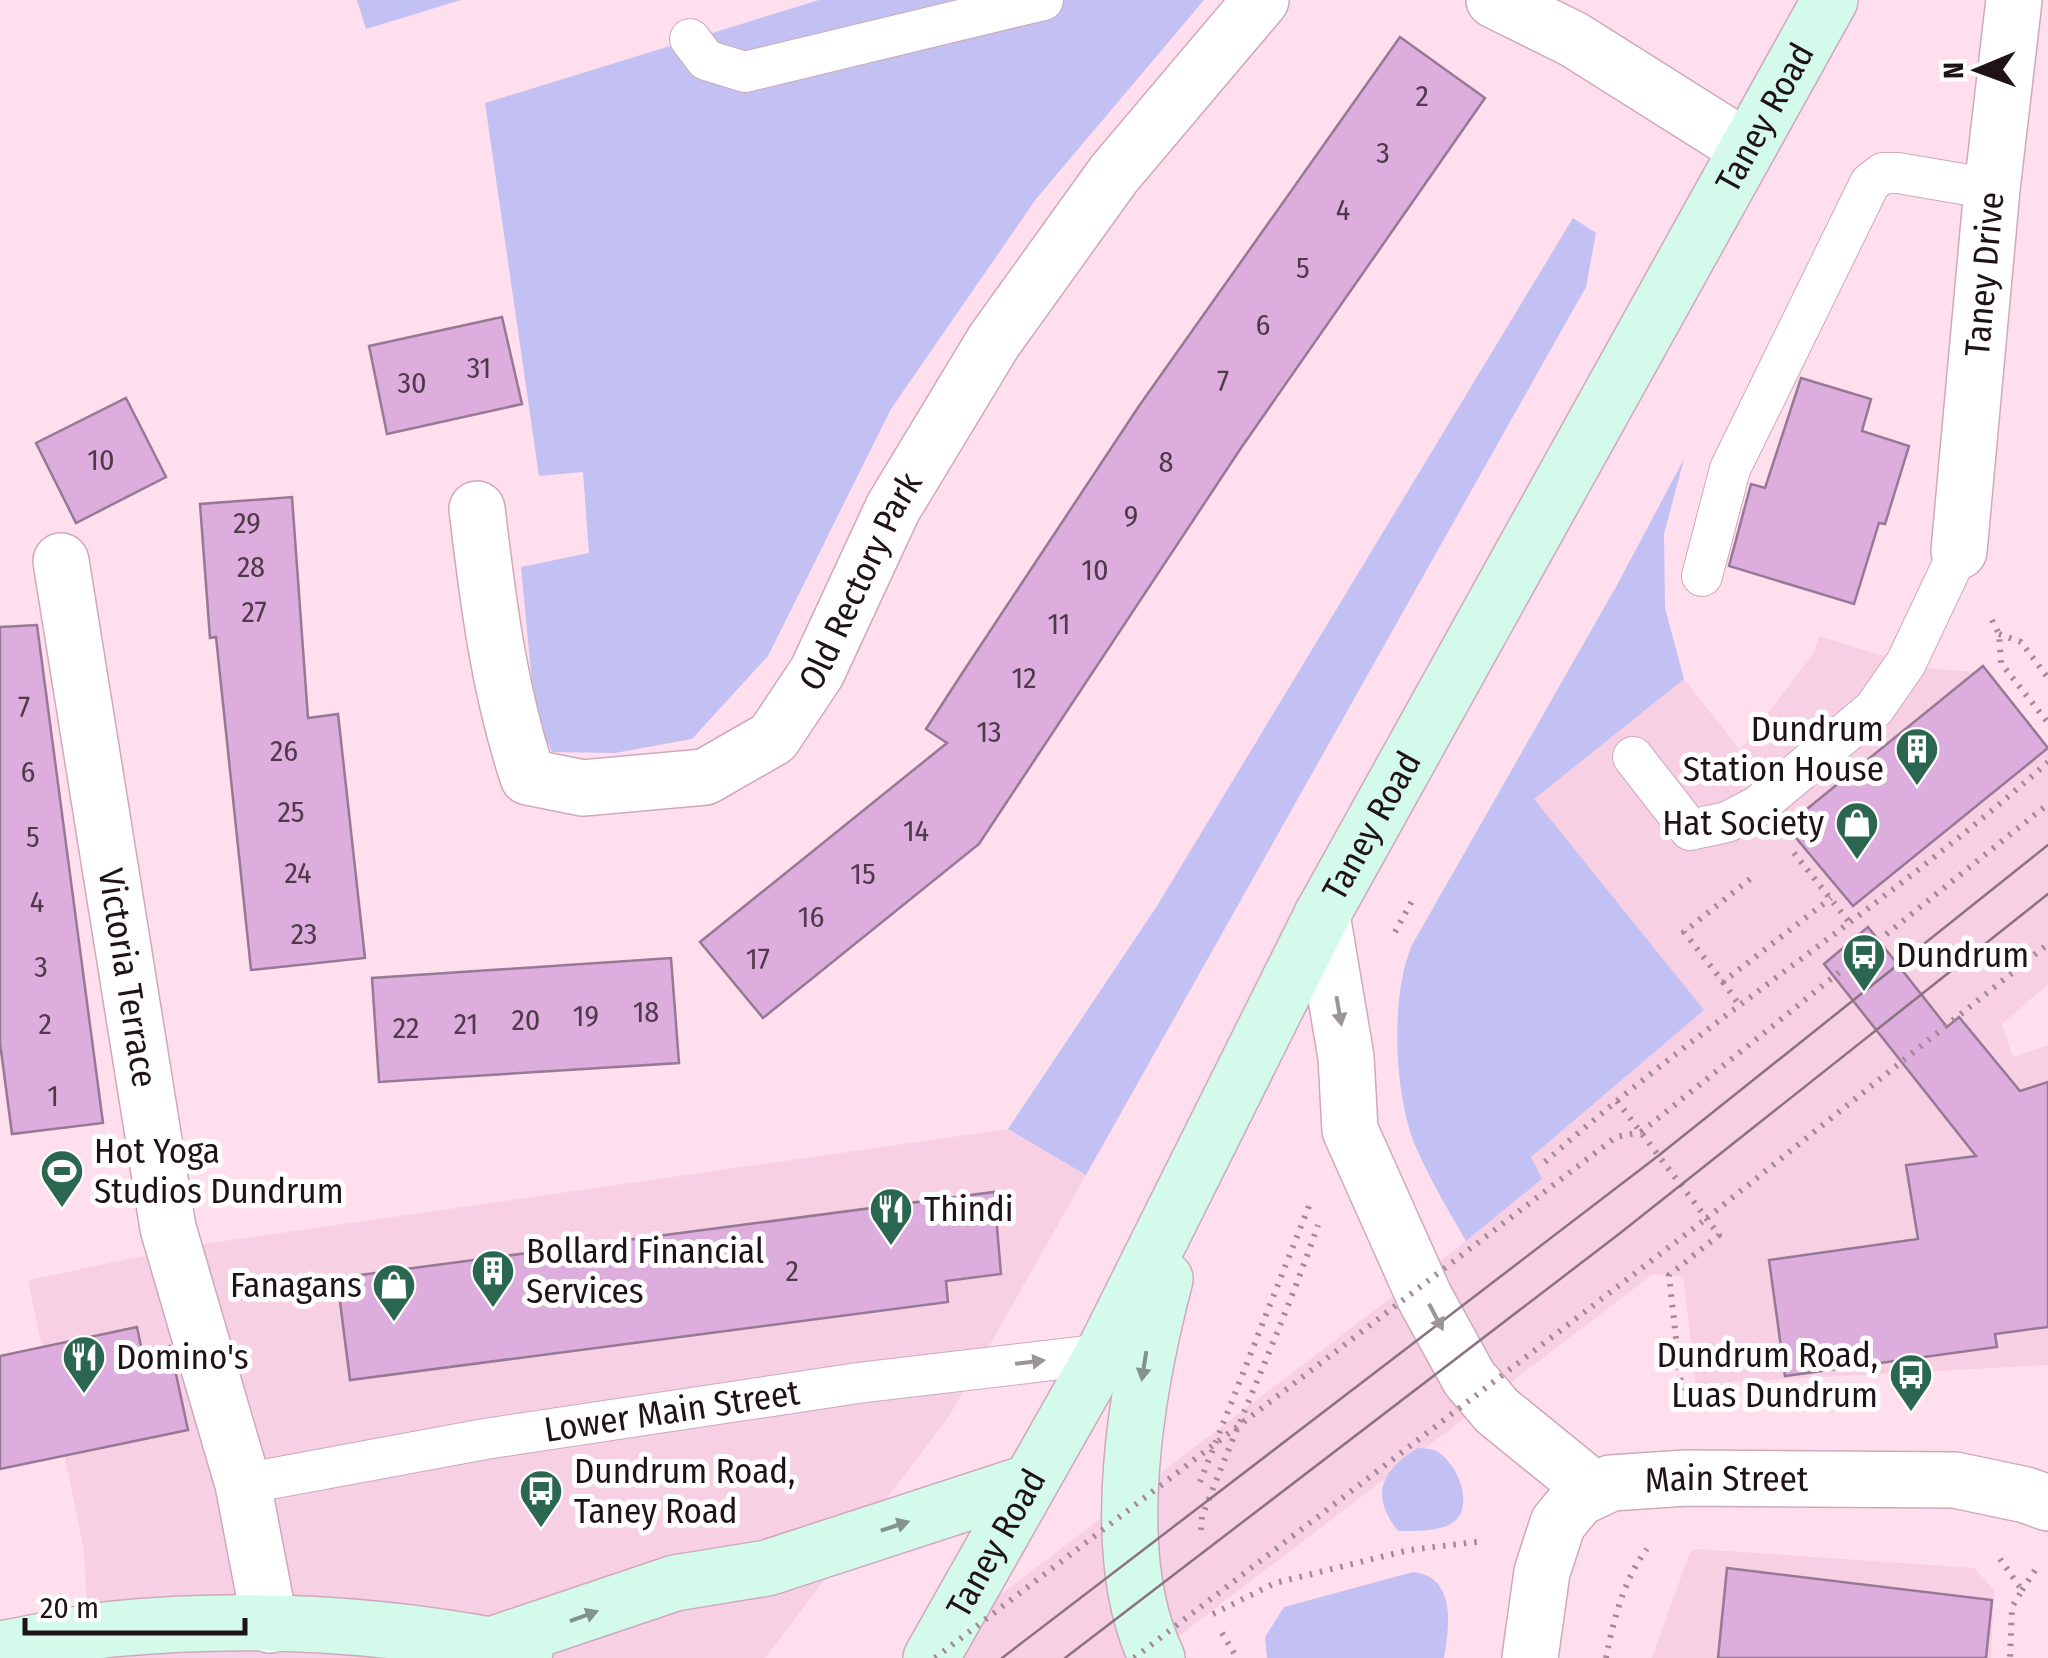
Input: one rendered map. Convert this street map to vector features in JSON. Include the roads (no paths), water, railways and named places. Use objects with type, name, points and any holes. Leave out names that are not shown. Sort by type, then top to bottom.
[{"type":"main road","name":"Taney Road","points":[[933,1658],[1103,1354],[1322,916],[1830,0]]},
{"type":"main road","points":[[1176,1640],[1140,1620],[1130,1526],[1144,1359],[1193,1169]]},
{"type":"main road","points":[[495,1652],[675,1583],[767,1568],[1030,1482]]},
{"type":"main road","points":[[0,1650],[110,1630],[170,1642],[270,1624],[385,1629],[495,1652],[553,1658]]},
{"type":"street","name":"Old Rectory Park","points":[[477,509],[498,666],[509,720],[528,777],[582,788],[705,777],[773,738],[817,672],[893,508],[994,341],[1114,174],[1257,0]]},
{"type":"street","points":[[1494,0],[1573,39],[1746,148]]},
{"type":"street","name":"Taney Drive","points":[[1960,551],[1992,189],[2014,0]]},
{"type":"street","name":"Victoria Terrace","points":[[61,561],[168,1228],[243,1484],[270,1624]]},
{"type":"street","points":[[1322,916],[1346,1057],[1350,1130],[1426,1298],[1468,1378],[1497,1410],[1593,1489]]},
{"type":"street","name":"Main Street","points":[[1530,1658],[1549,1545],[1566,1509],[1593,1489],[1630,1480],[1686,1478],[1955,1480],[2048,1503]]},
{"type":"lane","points":[[690,40],[706,60],[746,72],[1043,0]]},
{"type":"lane","points":[[1702,576],[1730,469],[1870,184],[1883,173],[1898,173],[1992,189]]},
{"type":"lane","points":[[1633,757],[1690,830],[1728,822],[1758,806],[1874,709],[1906,664],[1960,551]]},
{"type":"lane","name":"Lower Main Street","points":[[243,1484],[485,1438],[958,1370],[1103,1354]]},
{"type":"tram line","points":[[1002,1658],[1658,1156],[2048,845]]},
{"type":"tram line","points":[[1065,1658],[1619,1234],[2048,894]]},
{"type":"place","name":"Dundrum Station House","points":[[1917,787]]},
{"type":"place","name":"Hat Society","points":[[1857,861]]},
{"type":"place","name":"Dundrum","points":[[1864,993]]},
{"type":"place","name":"Hot Yoga Studios Dundrum","points":[[62,1209]]},
{"type":"place","name":"Thindi","points":[[891,1247]]},
{"type":"place","name":"Bollard Financial Services","points":[[493,1309]]},
{"type":"place","name":"Fanagans","points":[[394,1323]]},
{"type":"place","name":"Domino's","points":[[84,1395]]},
{"type":"place","name":"Dundrum Road, Luas Dundrum","points":[[1911,1413]]},
{"type":"place","name":"Dundrum Road, Taney Road","points":[[541,1529]]}]
